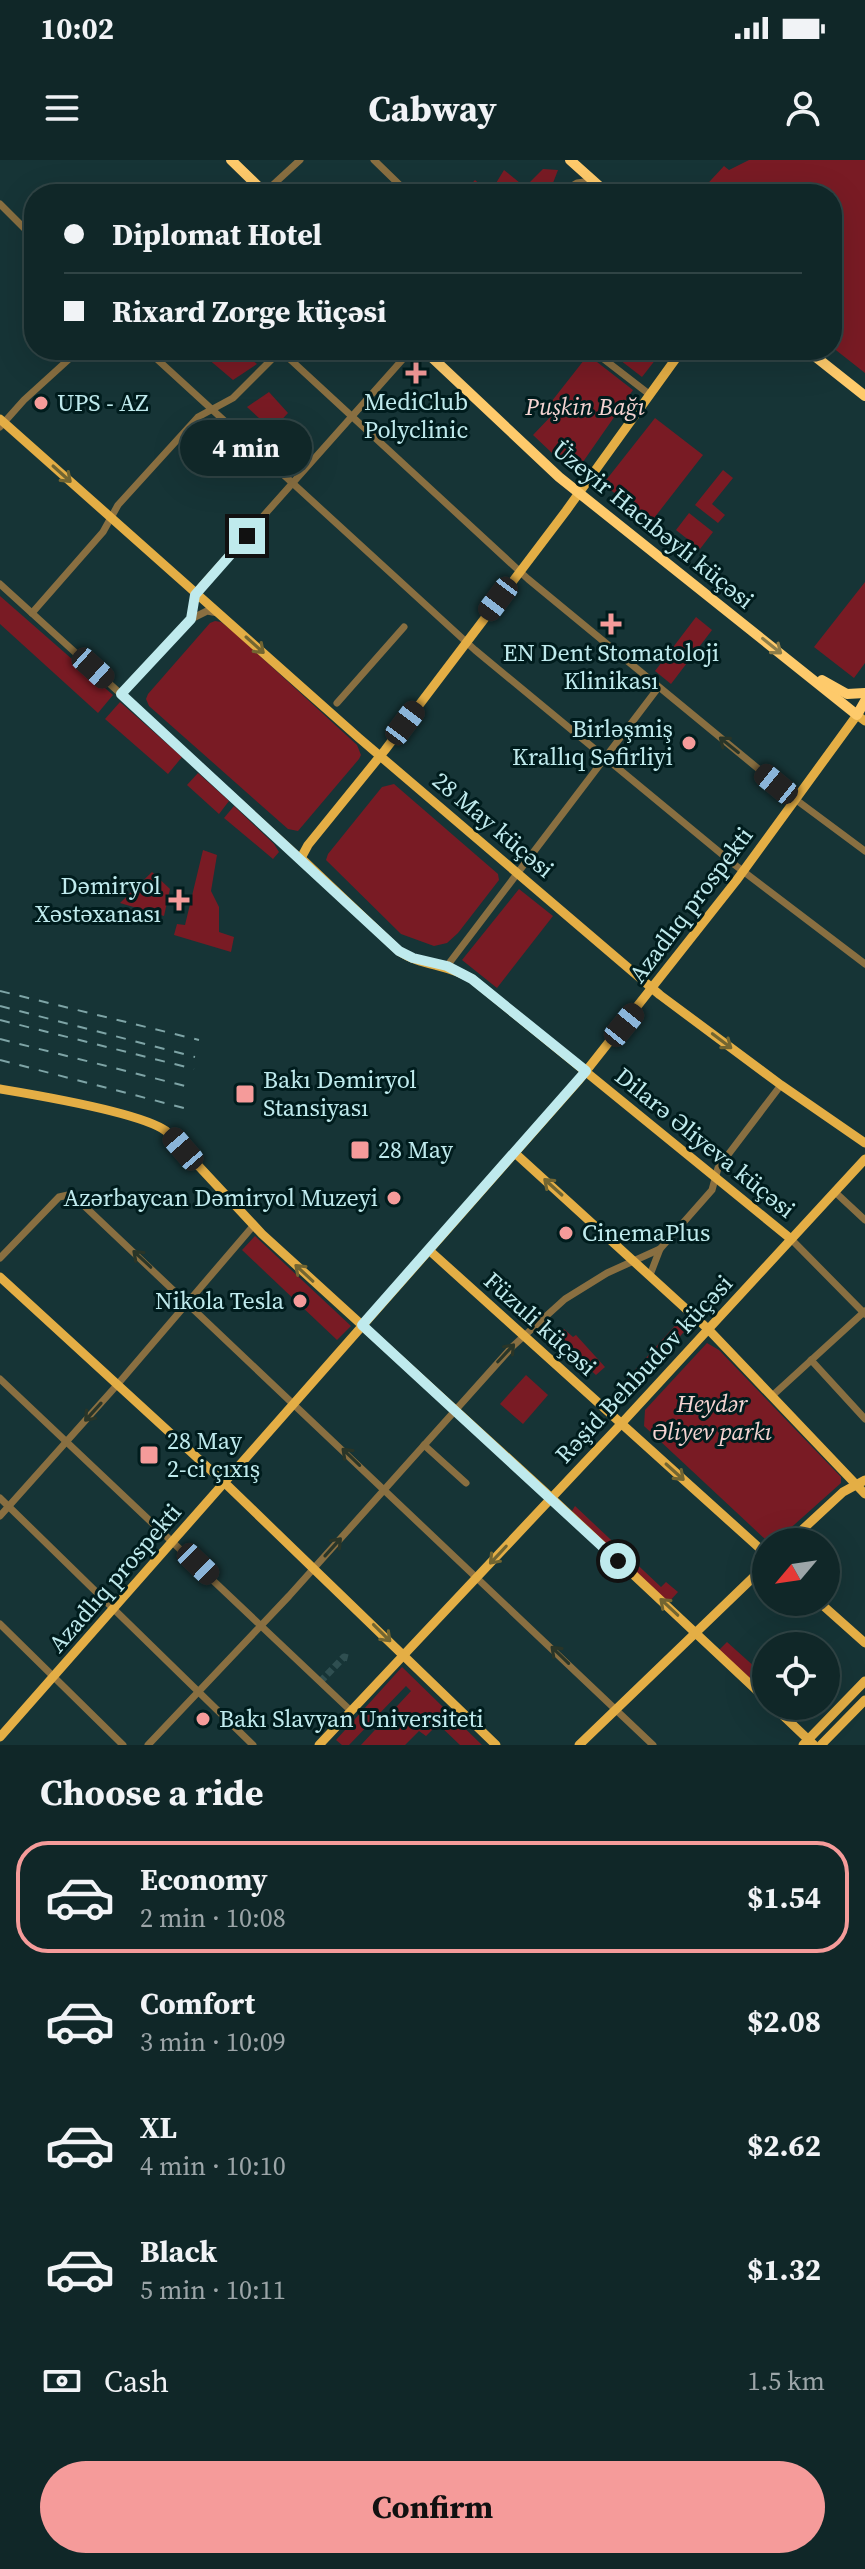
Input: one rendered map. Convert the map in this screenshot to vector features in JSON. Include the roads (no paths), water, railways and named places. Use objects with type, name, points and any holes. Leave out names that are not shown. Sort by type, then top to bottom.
[{"type":"highway","points":[[231,160],[254,184]]},
{"type":"highway","points":[[570,160],[595,184]]},
{"type":"highway","name":"Üzeyir Hacıbəyli küçəsi","points":[[435,360],[544,464],[861,718]]},
{"type":"highway","points":[[820,360],[865,396]]},
{"type":"highway","points":[[796,665],[847,694],[865,693]]},
{"type":"highway","name":"Azadlıq prospekti","points":[[861,718],[865,701]]},
{"type":"main road","points":[[301,858],[579,493],[674,360]]},
{"type":"main road","name":"28 May küçəsi","points":[[1,422],[380,756],[652,988],[781,1085],[865,1143]]},
{"type":"main road","name":"Azadlıq prospekti","points":[[0,1739],[586,1071],[861,718]]},
{"type":"main road","name":"Dilarə Əliyeva küçəsi","points":[[301,858],[399,951],[413,958],[447,966],[472,979],[791,1239]]},
{"type":"main road","points":[[0,1089],[153,1123],[166,1131],[254,1225],[752,1686]]},
{"type":"main road","points":[[516,1154],[708,1329],[847,1474],[862,1481]]},
{"type":"main road","name":"Rəşid Behbudov küçəsi","points":[[319,1745],[865,1159]]},
{"type":"main road","name":"Füzuli küçəsi","points":[[430,1251],[752,1541]]},
{"type":"main road","points":[[0,1277],[225,1482],[496,1745]]},
{"type":"main road","points":[[804,1528],[843,1492],[862,1481]]},
{"type":"main road","points":[[862,1481],[865,1494]]},
{"type":"main road","points":[[579,1745],[752,1579]]},
{"type":"main road","points":[[835,1616],[865,1643]]},
{"type":"main road","points":[[786,1720],[808,1743],[865,1681]]},
{"type":"main road","points":[[821,1745],[865,1700]]},
{"type":"street","points":[[275,184],[300,160]]},
{"type":"street","points":[[374,160],[399,184]]},
{"type":"street","points":[[575,184],[591,181]]},
{"type":"street","points":[[0,204],[24,228]]},
{"type":"street","points":[[1,422],[68,360]]},
{"type":"street","points":[[158,360],[466,641],[743,871],[865,964]]},
{"type":"street","points":[[32,613],[112,518],[125,498],[198,417],[233,398],[270,360]]},
{"type":"street","points":[[291,360],[519,571],[795,799],[865,851]]},
{"type":"street","points":[[191,619],[196,594],[402,360]]},
{"type":"street","points":[[605,360],[649,394]]},
{"type":"street","name":"Dilarə Əliyeva küçəsi","points":[[0,584],[301,858]]},
{"type":"street","points":[[121,694],[191,619],[207,611],[220,613]]},
{"type":"street","points":[[337,703],[404,627]]},
{"type":"street","points":[[447,966],[658,688]]},
{"type":"street","points":[[650,1275],[660,1249],[712,1190],[718,1168],[781,1085]]},
{"type":"street","points":[[835,1192],[865,1220]]},
{"type":"street","points":[[0,1258],[51,1203],[63,1196],[78,1200],[653,1745]]},
{"type":"street","points":[[0,1516],[254,1225]]},
{"type":"street","name":"Dilarə Əliyeva küçəsi","points":[[791,1239],[864,1312]]},
{"type":"street","points":[[148,1745],[314,1568],[523,1336],[565,1299],[607,1273],[660,1249]]},
{"type":"street","points":[[772,1396],[864,1312]]},
{"type":"street","points":[[811,1360],[865,1419]]},
{"type":"street","points":[[0,1379],[351,1711]]},
{"type":"street","points":[[424,1445],[466,1483]]},
{"type":"street","points":[[0,1498],[253,1745]]},
{"type":"street","points":[[0,1624],[123,1745]]},
{"type":"street","points":[[0,1739],[4,1745]]},
{"type":"tunnel","points":[[320,1682],[344,1657],[348,1658]]},
{"type":"railway","points":[[0,991],[199,1040]]},
{"type":"railway","points":[[0,1006],[195,1057]]},
{"type":"railway","points":[[0,1020],[194,1069]]},
{"type":"railway","points":[[0,1039],[189,1087]]},
{"type":"railway","points":[[0,1060],[184,1108]]},
{"type":"place","name":"MediClub Polyclinic","points":[[416,373]]},
{"type":"place","name":"UPS - AZ","points":[[41,403]]},
{"type":"place","name":"EN Dent Stomatoloji Klinikası","points":[[611,624]]},
{"type":"place","name":"Birləşmiş Krallıq Səfirliyi","points":[[689,743]]},
{"type":"place","name":"Dəmiryol Xəstəxanası","points":[[179,900]]},
{"type":"place","name":"Bakı Dəmiryol Stansiyası","points":[[245,1094]]},
{"type":"place","name":"28 May","points":[[360,1150]]},
{"type":"place","name":"Azərbaycan Dəmiryol Muzeyi","points":[[394,1198]]},
{"type":"place","name":"CinemaPlus","points":[[566,1233]]},
{"type":"place","name":"Nikola Tesla","points":[[300,1301]]},
{"type":"place","name":"28 May 2-ci çıxış","points":[[149,1455]]},
{"type":"place","name":"Bakı Slavyan Universiteti","points":[[203,1719]]},
{"type":"park label","name":"Puşkin Bağı","points":[[585,407]]},
{"type":"park label","name":"Heydər Əliyev parkı","points":[[712,1418]]}]
